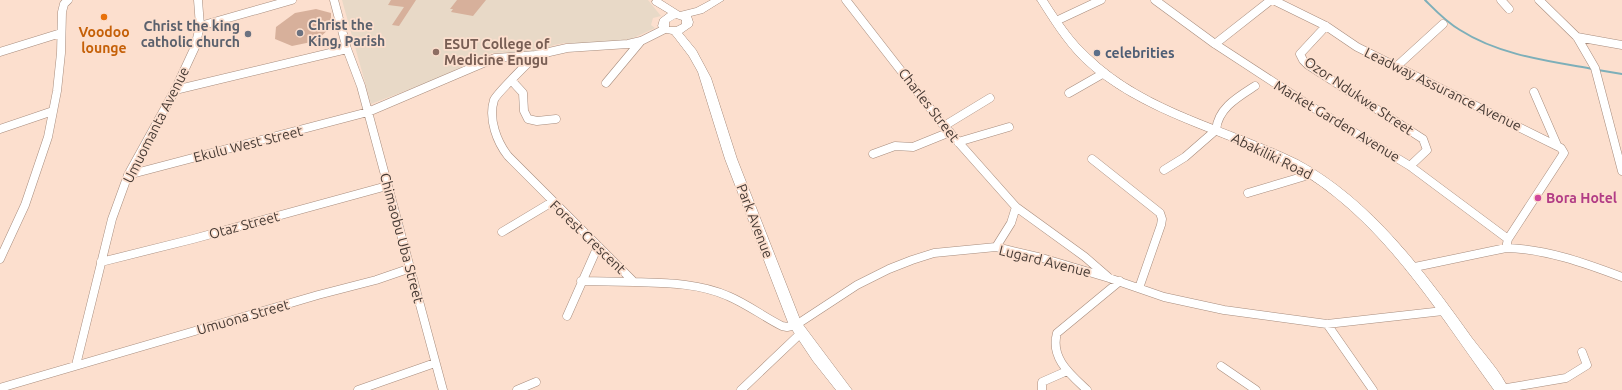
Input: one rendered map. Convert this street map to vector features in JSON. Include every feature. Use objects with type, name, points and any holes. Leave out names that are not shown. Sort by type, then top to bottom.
[{"type":"main road","points":[[677,23],[718,0]]},
{"type":"main road","name":"Abakiliki Road","points":[[1042,0],[1077,49],[1104,73],[1142,98],[1269,152],[1312,174],[1359,212],[1410,268],[1444,311],[1501,389]]},
{"type":"main road","name":"Park Avenue","points":[[656,1],[677,23],[685,42],[706,78],[731,159],[799,329],[841,388]]},
{"type":"street","points":[[0,260],[3,247],[25,205],[48,137],[57,90],[61,53],[62,12],[64,4],[68,0]]},
{"type":"street","name":"Umuomanta Avenue","points":[[76,365],[112,219],[128,175],[175,90],[195,47],[200,26],[198,0]]},
{"type":"street","points":[[200,26],[292,0]]},
{"type":"street","name":"Chimaobu Uba Street","points":[[334,0],[347,49],[361,86],[443,390]]},
{"type":"street","name":"Charles Street","points":[[846,0],[969,156],[1016,207],[1085,257],[1109,278]]},
{"type":"street","points":[[1056,21],[1102,0]]},
{"type":"street","name":"Market Garden Avenue","points":[[1156,0],[1215,44],[1307,104],[1410,166],[1508,239]]},
{"type":"street","points":[[1215,44],[1272,0]]},
{"type":"street","name":"Leadway Assurance Avenue","points":[[1272,0],[1326,26],[1357,47],[1560,147]]},
{"type":"street","points":[[1500,0],[1510,9]]},
{"type":"street","points":[[1539,0],[1577,37],[1595,70],[1606,102],[1622,171]]},
{"type":"street","points":[[606,83],[641,41],[677,23]]},
{"type":"street","points":[[1397,66],[1431,38],[1443,24]]},
{"type":"street","name":"Ozor Ndukwe Street","points":[[1326,26],[1300,54],[1300,57],[1306,63],[1423,139],[1427,150],[1422,157],[1410,166]]},
{"type":"street","points":[[0,52],[61,33]]},
{"type":"street","points":[[1577,37],[1622,45]]},
{"type":"street","name":"Ekulu West Street","points":[[128,175],[368,112],[496,58],[536,55],[567,48],[618,46],[641,41]]},
{"type":"street","points":[[175,90],[347,49]]},
{"type":"street","name":"Forest Crescent","points":[[536,55],[494,99],[494,118],[498,141],[508,156],[552,202],[634,282],[678,283],[716,291],[740,302],[782,326],[799,329]]},
{"type":"street","points":[[1069,93],[1104,73]]},
{"type":"street","points":[[512,81],[523,91],[524,114],[527,118],[532,120],[556,119]]},
{"type":"street","points":[[1164,170],[1185,157],[1216,130],[1218,119],[1228,107],[1255,86]]},
{"type":"street","points":[[1506,248],[1508,239],[1564,153],[1539,106],[1534,92]]},
{"type":"street","points":[[873,154],[895,146],[913,147],[947,129],[990,98]]},
{"type":"street","points":[[0,129],[53,111]]},
{"type":"street","points":[[958,142],[1009,127]]},
{"type":"street","points":[[1092,159],[1162,216],[1161,225],[1139,288]]},
{"type":"street","points":[[1248,193],[1312,174]]},
{"type":"street","name":"Otaz Street","points":[[101,262],[200,237],[387,186]]},
{"type":"street","points":[[502,232],[552,202]]},
{"type":"street","points":[[996,247],[1012,223],[1016,207]]},
{"type":"street","points":[[567,316],[581,281],[598,246]]},
{"type":"street","name":"Lugard Avenue","points":[[741,390],[799,329],[857,285],[889,269],[934,253],[996,247],[1042,258],[1120,281],[1164,297],[1224,310],[1327,324],[1444,311]]},
{"type":"street","points":[[1410,268],[1506,248],[1518,247],[1548,253],[1622,277]]},
{"type":"street","name":"Umuona Street","points":[[0,388],[318,295],[376,280],[411,268]]},
{"type":"street","points":[[581,281],[634,282]]},
{"type":"street","points":[[1087,390],[1067,371],[1054,351],[1054,338],[1057,333],[1120,281]]},
{"type":"street","points":[[1327,324],[1373,390]]},
{"type":"street","points":[[1501,389],[1566,378],[1587,365],[1582,352]]},
{"type":"street","points":[[358,390],[435,363]]},
{"type":"street","points":[[1221,366],[1256,390]]},
{"type":"street","points":[[1042,390],[1042,382],[1067,371]]},
{"type":"street","points":[[517,390],[536,382]]},
{"type":"shaded area","name":"ESUT College of Medicine Enugu","points":[[342,0],[648,0],[661,16],[653,18],[651,25],[655,28],[631,39],[599,43],[565,43],[554,45],[538,51],[492,53],[431,81],[371,104]]},
{"type":"building","points":[[391,0],[416,0],[399,26],[392,25],[404,7],[388,5]]},
{"type":"building","points":[[457,0],[486,0],[473,16],[451,12],[453,9],[450,9]]},
{"type":"building","name":"Christ the King, Parish","points":[[316,9],[331,13],[331,27],[316,41],[292,46],[275,39],[276,27],[295,13]]},
{"type":"waterway","points":[[1425,0],[1455,27],[1475,39],[1491,46],[1524,56],[1593,69]]},
{"type":"waterway","points":[[1598,70],[1622,74]]},
{"type":"place","name":"Voodoo lounge","points":[[104,17]]},
{"type":"place","name":"Christ the King, Parish","points":[[300,33]]},
{"type":"place","name":"Christ the king catholic church","points":[[248,34]]},
{"type":"place","name":"ESUT College of Medicine Enugu","points":[[436,52]]},
{"type":"place","name":"celebrities","points":[[1097,53]]},
{"type":"place","name":"Bora Hotel","points":[[1538,198]]}]
